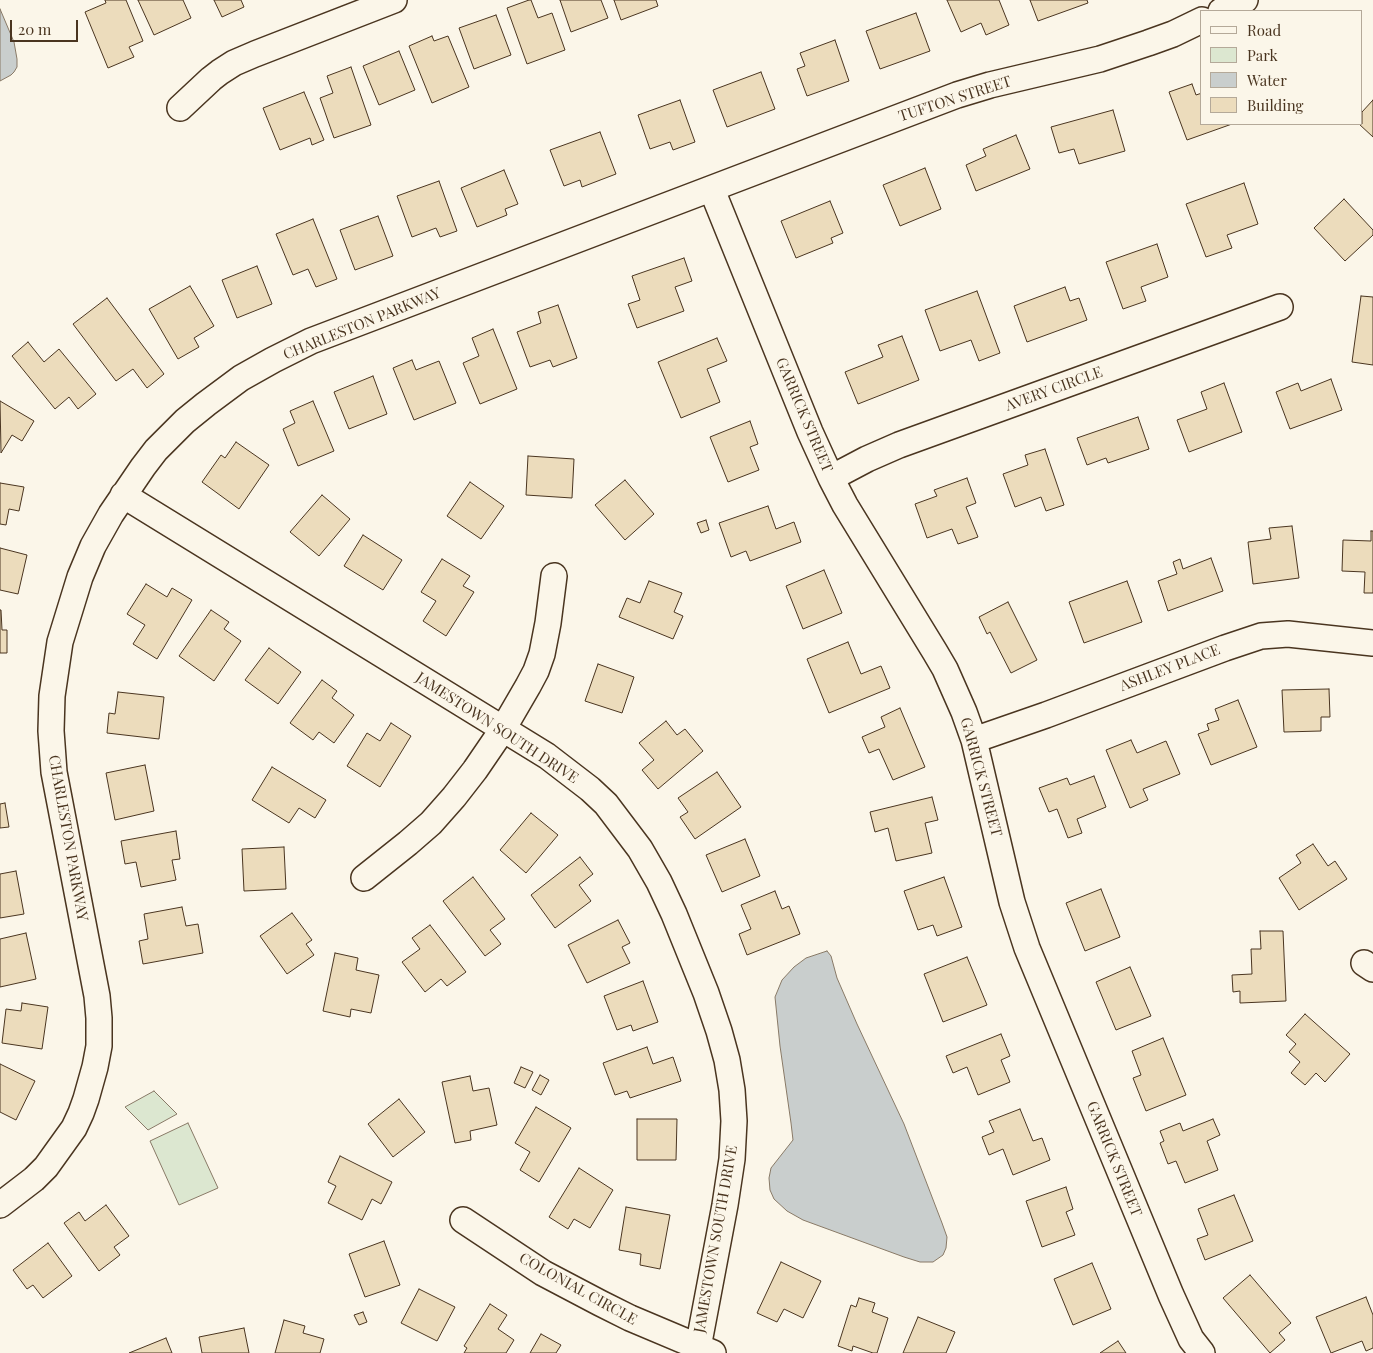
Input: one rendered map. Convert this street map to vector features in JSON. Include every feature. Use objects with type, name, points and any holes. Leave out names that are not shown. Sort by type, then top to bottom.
[{"type":"street","points":[[180,108],[211,79],[234,63],[394,0]]},
{"type":"street","points":[[1223,10],[1246,0]]},
{"type":"street","name":"TUFTON STREET","points":[[712,190],[957,95],[990,85],[1100,59],[1156,40],[1200,21]]},
{"type":"street","name":"GARRICK STREET","points":[[712,190],[830,478],[945,669],[964,712],[974,740],[1012,902],[1027,948],[1171,1295],[1191,1339],[1202,1353]]},
{"type":"street","name":"CHARLESTON PARKWAY","points":[[0,1205],[40,1173],[74,1128],[86,1099],[99,1046],[97,996],[54,772],[51,731],[52,696],[60,642],[80,577],[93,546],[110,514],[123,495],[156,450],[185,421],[227,388],[273,360],[311,341],[712,190]]},
{"type":"street","name":"AVERY CIRCLE","points":[[830,478],[899,445],[1280,307]]},
{"type":"street","name":"JAMESTOWN SOUTH DRIVE","points":[[123,495],[547,756],[590,788],[621,822],[640,849],[659,882],[674,914],[706,993],[727,1060],[732,1090],[734,1122],[732,1159],[702,1351]]},
{"type":"street","points":[[364,878],[431,823],[470,777],[503,729],[528,686],[542,654],[554,576]]},
{"type":"street","name":"ASHLEY PLACE","points":[[974,740],[1261,636],[1273,634],[1304,635],[1373,643]]},
{"type":"street","name":"COLONIAL CIRCLE","points":[[463,1220],[543,1273],[600,1303],[702,1351]]},
{"type":"green space","points":[[154,1091],[177,1114],[148,1130],[125,1107]]},
{"type":"green space","points":[[188,1123],[218,1188],[179,1205],[150,1141]]},
{"type":"water","points":[[0,9],[14,42],[17,67],[11,75],[0,81]]},
{"type":"water","points":[[827,951],[831,956],[837,978],[857,1024],[904,1124],[947,1237],[943,1255],[933,1262],[920,1262],[904,1257],[803,1220],[787,1211],[774,1199],[770,1190],[769,1178],[771,1168],[793,1140],[775,997],[782,980],[794,967],[806,958]]},
{"type":"building","points":[[105,0],[126,0],[143,41],[129,47],[134,57],[108,68],[85,12],[106,3]]},
{"type":"building","points":[[138,0],[183,0],[191,18],[154,35]]},
{"type":"building","points":[[214,0],[241,0],[244,7],[222,17]]},
{"type":"building","points":[[531,0],[538,18],[552,13],[565,50],[527,64],[507,8]]},
{"type":"building","points":[[560,0],[601,0],[608,18],[571,32]]},
{"type":"building","points":[[614,0],[656,0],[658,6],[621,20]]},
{"type":"building","points":[[947,0],[999,0],[1009,25],[986,35],[981,23],[961,32]]},
{"type":"building","points":[[1030,0],[1087,0],[1088,3],[1038,21]]},
{"type":"building","points":[[916,13],[930,51],[880,69],[866,31]]},
{"type":"building","points":[[496,15],[511,55],[474,69],[459,28]]},
{"type":"building","points":[[432,36],[434,41],[448,36],[469,87],[432,103],[409,46]]},
{"type":"building","points":[[835,40],[849,81],[807,96],[797,69],[805,66],[800,53]]},
{"type":"building","points":[[399,51],[415,90],[379,105],[363,66]]},
{"type":"building","points":[[351,67],[371,125],[334,138],[320,98],[333,93],[327,76]]},
{"type":"building","points":[[761,72],[775,109],[727,127],[713,90]]},
{"type":"building","points":[[1192,84],[1196,95],[1200,94],[1200,125],[1229,125],[1187,140],[1169,92]]},
{"type":"building","points":[[304,92],[324,140],[312,145],[310,138],[280,150],[263,108]]},
{"type":"building","points":[[680,100],[695,142],[673,150],[670,142],[650,149],[638,115]]},
{"type":"building","points":[[1373,100],[1373,137],[1360,125],[1363,125],[1363,111]]},
{"type":"building","points":[[1113,110],[1125,151],[1079,164],[1074,149],[1059,153],[1051,127]]},
{"type":"building","points":[[600,132],[616,174],[582,187],[580,180],[564,186],[550,150]]},
{"type":"building","points":[[1016,135],[1030,169],[976,191],[966,165],[986,156],[983,149]]},
{"type":"building","points":[[925,168],[941,209],[900,226],[883,185]]},
{"type":"building","points":[[504,170],[518,204],[505,209],[507,215],[477,227],[461,188]]},
{"type":"building","points":[[439,181],[457,231],[440,237],[436,228],[412,237],[397,196]]},
{"type":"building","points":[[1244,183],[1258,224],[1227,235],[1232,248],[1206,257],[1186,204]]},
{"type":"building","points":[[1344,199],[1373,230],[1373,235],[1345,261],[1314,228]]},
{"type":"building","points":[[830,201],[843,233],[831,238],[833,243],[796,258],[781,221]]},
{"type":"building","points":[[378,216],[393,256],[355,270],[340,230]]},
{"type":"building","points":[[313,219],[337,279],[316,287],[308,269],[293,275],[276,234]]},
{"type":"building","points":[[1157,244],[1168,277],[1141,287],[1146,301],[1123,309],[1106,262]]},
{"type":"building","points":[[684,258],[692,281],[675,287],[684,311],[637,328],[628,304],[640,300],[632,276]]},
{"type":"building","points":[[257,266],[272,304],[237,318],[222,280]]},
{"type":"building","points":[[190,286],[214,326],[194,338],[199,347],[178,359],[149,309]]},
{"type":"building","points":[[1065,287],[1070,301],[1079,298],[1087,320],[1027,342],[1014,306]]},
{"type":"building","points":[[977,291],[1000,353],[979,361],[971,340],[940,351],[925,310]]},
{"type":"building","points":[[1361,296],[1373,297],[1373,365],[1352,362]]},
{"type":"building","points":[[107,298],[164,374],[147,388],[133,369],[116,381],[73,324]]},
{"type":"building","points":[[558,305],[577,358],[553,367],[550,360],[530,367],[517,332],[541,323],[538,312]]},
{"type":"building","points":[[493,329],[517,389],[480,404],[463,363],[479,356],[472,338]]},
{"type":"building","points":[[902,336],[919,380],[858,404],[845,372],[883,357],[878,345]]},
{"type":"building","points":[[717,338],[727,361],[707,369],[720,402],[681,418],[658,362]]},
{"type":"building","points":[[28,342],[44,362],[59,349],[96,394],[78,409],[69,397],[55,409],[12,356]]},
{"type":"building","points":[[412,360],[416,370],[439,361],[456,403],[414,420],[393,368]]},
{"type":"building","points":[[373,376],[387,414],[349,429],[334,392]]},
{"type":"building","points":[[1331,379],[1342,410],[1290,429],[1276,392],[1298,383],[1301,391]]},
{"type":"building","points":[[1224,383],[1242,432],[1189,452],[1177,420],[1207,409],[1201,392]]},
{"type":"building","points":[[0,401],[34,421],[22,441],[12,435],[1,453]]},
{"type":"building","points":[[313,401],[334,451],[298,466],[283,429],[295,423],[290,411]]},
{"type":"building","points":[[1138,417],[1149,449],[1108,463],[1106,458],[1087,465],[1077,438]]},
{"type":"building","points":[[750,421],[758,444],[750,447],[759,470],[728,482],[710,437]]},
{"type":"building","points":[[236,442],[269,465],[239,509],[202,482],[221,455],[225,458]]},
{"type":"building","points":[[1045,449],[1064,505],[1046,511],[1041,497],[1015,507],[1003,474],[1028,465],[1025,455]]},
{"type":"building","points":[[528,456],[574,459],[572,498],[526,495]]},
{"type":"building","points":[[967,478],[976,503],[966,507],[978,537],[958,544],[952,529],[927,538],[915,504],[937,496],[934,490]]},
{"type":"building","points":[[625,480],[654,514],[625,540],[595,505]]},
{"type":"building","points":[[470,482],[504,506],[481,539],[447,516]]},
{"type":"building","points":[[0,483],[24,487],[19,511],[9,509],[6,525],[0,524]]},
{"type":"building","points":[[322,495],[350,519],[319,556],[290,532]]},
{"type":"building","points":[[768,506],[776,529],[794,522],[801,542],[750,561],[746,551],[731,557],[719,523]]},
{"type":"building","points":[[706,520],[709,530],[701,533],[697,523]]},
{"type":"building","points":[[1292,526],[1299,578],[1253,584],[1248,542],[1271,539],[1269,528]]},
{"type":"building","points":[[1371,531],[1373,531],[1373,593],[1364,593],[1365,572],[1342,571],[1343,540],[1371,541]]},
{"type":"building","points":[[363,535],[402,560],[383,590],[344,566]]},
{"type":"building","points":[[0,548],[27,555],[18,594],[0,590]]},
{"type":"building","points":[[1211,558],[1223,591],[1168,611],[1158,581],[1177,574],[1173,562],[1180,559],[1183,569]]},
{"type":"building","points":[[442,559],[470,576],[463,586],[474,592],[446,636],[423,621],[436,601],[421,592]]},
{"type":"building","points":[[824,570],[842,613],[803,629],[786,586]]},
{"type":"building","points":[[649,581],[682,593],[674,612],[683,616],[673,639],[619,617],[627,598],[640,603]]},
{"type":"building","points":[[1127,581],[1142,622],[1084,643],[1069,602]]},
{"type":"building","points":[[146,584],[167,597],[172,588],[192,600],[157,659],[133,644],[145,625],[127,614]]},
{"type":"building","points":[[1008,602],[1037,660],[1011,673],[990,632],[987,634],[979,617]]},
{"type":"building","points":[[0,610],[2,630],[7,630],[7,653],[0,653]]},
{"type":"building","points":[[211,610],[229,622],[224,629],[241,641],[214,681],[179,656]]},
{"type":"building","points":[[848,642],[861,674],[881,666],[890,688],[829,713],[807,659]]},
{"type":"building","points":[[269,648],[301,672],[278,704],[245,680]]},
{"type":"building","points":[[598,664],[634,677],[622,713],[585,701]]},
{"type":"building","points":[[322,680],[337,691],[332,698],[354,715],[334,743],[319,732],[313,740],[290,723]]},
{"type":"building","points":[[1329,689],[1330,717],[1321,717],[1321,731],[1284,732],[1282,690]]},
{"type":"building","points":[[118,692],[164,697],[159,739],[107,733],[109,713],[115,714]]},
{"type":"building","points":[[1238,700],[1257,747],[1211,765],[1198,734],[1209,730],[1207,724],[1219,720],[1215,709]]},
{"type":"building","points":[[900,708],[925,767],[893,780],[879,749],[869,753],[862,737],[885,727],[881,717]]},
{"type":"building","points":[[666,721],[677,735],[685,729],[703,751],[658,789],[642,770],[654,760],[639,743]]},
{"type":"building","points":[[391,723],[411,736],[380,787],[347,766],[367,733],[380,741]]},
{"type":"building","points":[[1131,740],[1137,753],[1166,741],[1180,774],[1143,789],[1148,800],[1130,808],[1106,750]]},
{"type":"building","points":[[145,765],[154,811],[115,820],[106,773]]},
{"type":"building","points":[[272,767],[326,800],[315,818],[299,808],[289,823],[252,800]]},
{"type":"building","points":[[717,772],[741,807],[695,839],[680,817],[688,812],[678,798]]},
{"type":"building","points":[[1094,776],[1106,807],[1077,819],[1082,833],[1068,838],[1057,809],[1049,812],[1039,788],[1067,778],[1070,785]]},
{"type":"building","points":[[932,797],[938,820],[925,823],[932,853],[896,861],[888,828],[875,832],[870,812]]},
{"type":"building","points":[[5,803],[9,827],[0,828],[0,804]]},
{"type":"building","points":[[531,813],[558,835],[526,873],[500,850]]},
{"type":"building","points":[[176,831],[180,859],[172,860],[176,880],[141,887],[136,862],[125,864],[121,841]]},
{"type":"building","points":[[745,839],[760,876],[722,892],[706,855]]},
{"type":"building","points":[[1313,844],[1328,866],[1335,861],[1347,879],[1299,910],[1279,878],[1301,863],[1296,855]]},
{"type":"building","points":[[284,847],[286,889],[244,891],[242,849]]},
{"type":"building","points":[[580,857],[593,874],[579,885],[591,901],[555,928],[531,895]]},
{"type":"building","points":[[16,871],[24,914],[0,918],[0,874]]},
{"type":"building","points":[[473,877],[505,919],[490,930],[501,944],[485,956],[443,901]]},
{"type":"building","points":[[944,877],[962,927],[937,936],[933,925],[918,930],[904,891]]},
{"type":"building","points":[[1101,889],[1120,937],[1085,951],[1066,903]]},
{"type":"building","points":[[775,891],[782,909],[789,906],[800,934],[747,955],[739,934],[751,929],[741,905]]},
{"type":"building","points":[[182,907],[186,926],[198,924],[203,953],[143,964],[139,941],[148,939],[144,914]]},
{"type":"building","points":[[292,913],[312,940],[306,944],[314,955],[287,974],[260,936]]},
{"type":"building","points":[[618,920],[630,943],[622,947],[630,963],[587,983],[568,945]]},
{"type":"building","points":[[430,925],[466,972],[447,986],[441,979],[425,992],[402,962],[420,949],[412,938]]},
{"type":"building","points":[[1260,931],[1283,931],[1286,1001],[1240,1003],[1240,991],[1233,992],[1232,975],[1252,974],[1251,949],[1261,949]]},
{"type":"building","points":[[26,933],[36,979],[0,987],[0,939]]},
{"type":"building","points":[[335,953],[358,958],[356,970],[379,975],[371,1013],[351,1009],[350,1017],[323,1011]]},
{"type":"building","points":[[967,957],[987,1005],[943,1022],[924,974]]},
{"type":"building","points":[[1130,967],[1151,1016],[1116,1030],[1096,982]]},
{"type":"building","points":[[643,981],[658,1022],[633,1031],[631,1025],[617,1030],[604,996]]},
{"type":"building","points":[[22,1003],[48,1007],[42,1049],[2,1043],[6,1009],[21,1011]]},
{"type":"building","points":[[1305,1014],[1350,1054],[1325,1082],[1316,1073],[1305,1085],[1291,1073],[1300,1062],[1289,1052],[1296,1044],[1286,1035]]},
{"type":"building","points":[[1001,1034],[1010,1056],[1001,1060],[1010,1082],[978,1095],[967,1067],[953,1073],[946,1056]]},
{"type":"building","points":[[1163,1038],[1186,1095],[1146,1111],[1133,1078],[1141,1075],[1132,1051]]},
{"type":"building","points":[[647,1047],[653,1064],[673,1057],[681,1081],[630,1098],[627,1091],[615,1095],[603,1063]]},
{"type":"building","points":[[0,1064],[35,1081],[16,1120],[0,1112]]},
{"type":"building","points":[[521,1067],[533,1072],[525,1088],[514,1083]]},
{"type":"building","points":[[540,1075],[549,1080],[541,1095],[532,1090]]},
{"type":"building","points":[[470,1076],[473,1091],[489,1088],[497,1125],[470,1131],[471,1140],[455,1143],[442,1082]]},
{"type":"building","points":[[399,1099],[425,1132],[393,1157],[368,1124]]},
{"type":"building","points":[[536,1107],[571,1128],[539,1182],[520,1170],[530,1152],[515,1143]]},
{"type":"building","points":[[1020,1109],[1033,1141],[1042,1138],[1050,1160],[1013,1175],[1003,1149],[989,1155],[982,1137],[994,1132],[989,1121]]},
{"type":"building","points":[[637,1119],[677,1119],[676,1160],[637,1160]]},
{"type":"building","points":[[1213,1119],[1220,1135],[1207,1141],[1218,1170],[1185,1183],[1176,1161],[1168,1164],[1160,1143],[1164,1141],[1160,1131],[1180,1123],[1183,1131]]},
{"type":"building","points":[[340,1156],[392,1182],[381,1204],[372,1199],[362,1220],[328,1203],[336,1186],[328,1182]]},
{"type":"building","points":[[579,1168],[613,1190],[590,1228],[574,1219],[568,1229],[549,1217]]},
{"type":"building","points":[[1066,1187],[1073,1209],[1066,1212],[1075,1235],[1042,1247],[1026,1201]]},
{"type":"building","points":[[1234,1195],[1253,1241],[1205,1260],[1197,1239],[1208,1235],[1198,1209]]},
{"type":"building","points":[[106,1205],[129,1236],[114,1247],[120,1255],[99,1271],[64,1223],[79,1212],[85,1221]]},
{"type":"building","points":[[626,1207],[670,1215],[660,1269],[640,1265],[641,1254],[619,1250]]},
{"type":"building","points":[[384,1241],[400,1285],[365,1297],[349,1254]]},
{"type":"building","points":[[48,1243],[72,1276],[43,1298],[33,1285],[27,1289],[13,1270]]},
{"type":"building","points":[[781,1262],[821,1281],[803,1318],[784,1309],[777,1322],[757,1313]]},
{"type":"building","points":[[1092,1263],[1111,1309],[1073,1325],[1054,1279]]},
{"type":"building","points":[[1250,1275],[1291,1323],[1279,1333],[1285,1340],[1270,1353],[1223,1298]]},
{"type":"building","points":[[419,1289],[455,1307],[437,1341],[401,1323]]},
{"type":"building","points":[[1366,1297],[1373,1315],[1373,1348],[1366,1351],[1362,1341],[1331,1353],[1316,1317]]},
{"type":"building","points":[[859,1298],[875,1303],[872,1312],[888,1318],[877,1353],[853,1346],[852,1351],[838,1346],[851,1305],[856,1307]]},
{"type":"building","points":[[490,1304],[507,1315],[498,1329],[514,1340],[506,1353],[464,1353],[467,1348],[464,1346]]},
{"type":"building","points":[[363,1312],[367,1322],[359,1325],[354,1315]]},
{"type":"building","points":[[918,1317],[955,1332],[946,1353],[903,1353]]},
{"type":"building","points":[[284,1320],[305,1326],[303,1333],[324,1339],[320,1353],[275,1353]]},
{"type":"building","points":[[244,1328],[249,1353],[202,1353],[199,1337]]},
{"type":"building","points":[[541,1334],[561,1345],[556,1353],[530,1353]]},
{"type":"building","points":[[166,1338],[172,1353],[129,1353]]},
{"type":"building","points":[[1118,1341],[1126,1353],[1100,1353]]}]
